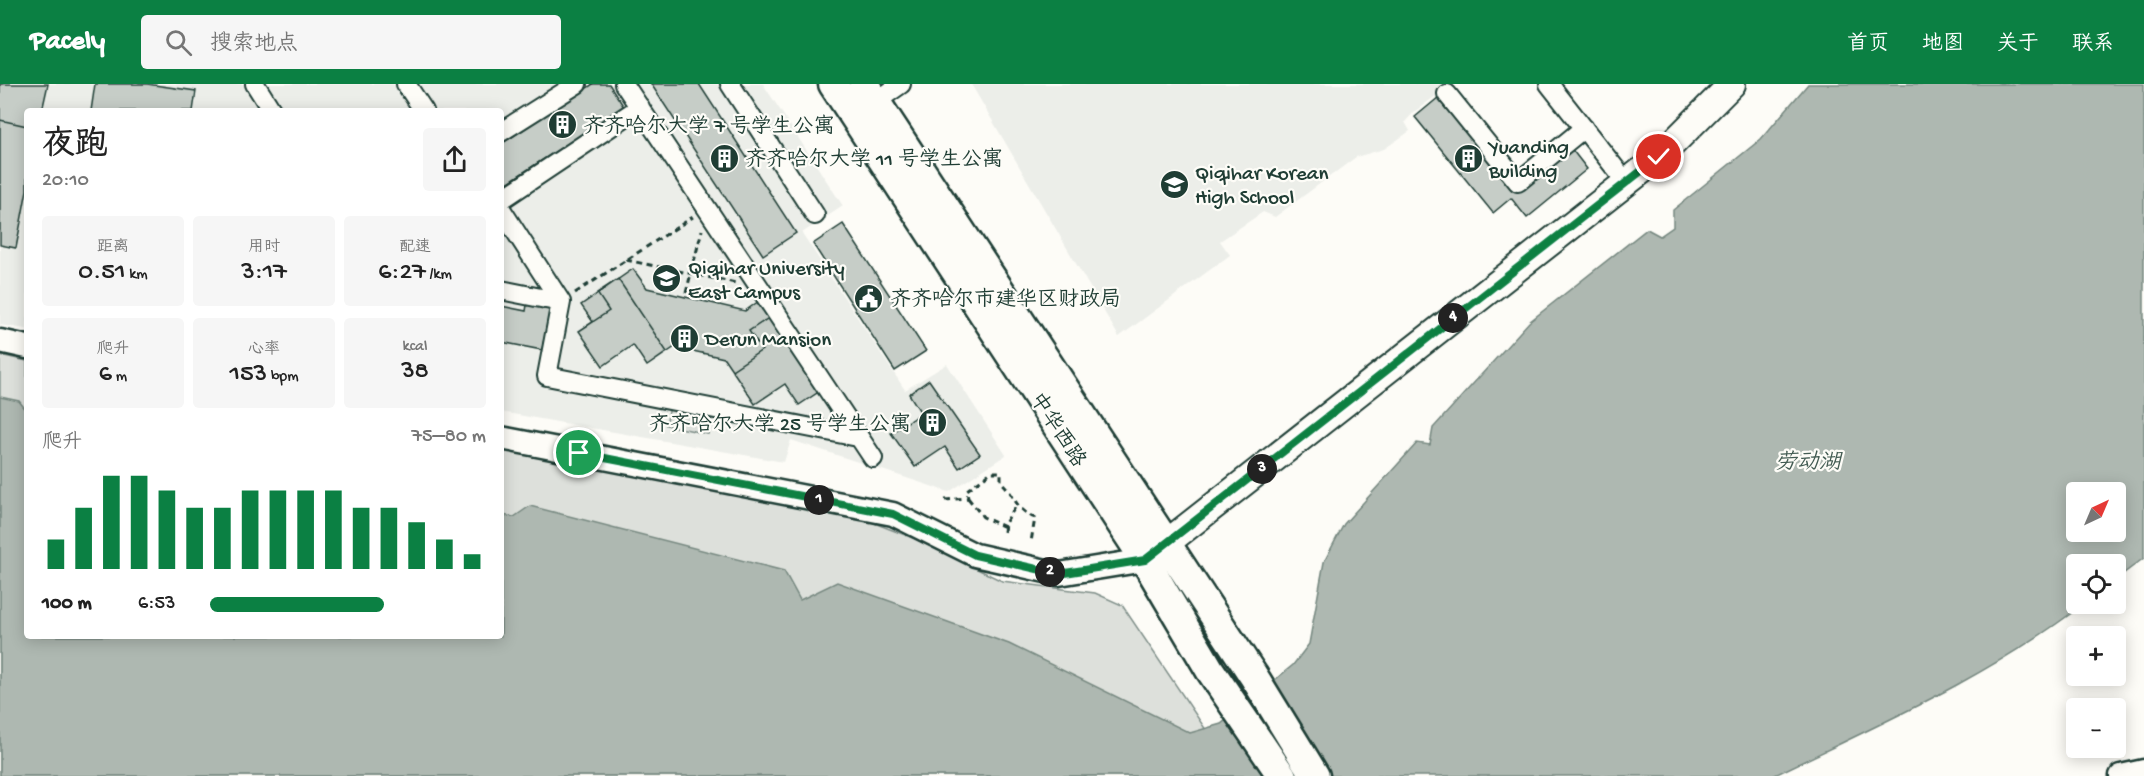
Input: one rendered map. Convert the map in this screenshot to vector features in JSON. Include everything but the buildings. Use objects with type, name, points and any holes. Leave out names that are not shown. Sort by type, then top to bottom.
[{"type":"main road","name":"中华西路","points":[[833,84],[865,101],[1156,552],[1253,675],[1315,776]]},
{"type":"main road","points":[[1156,552],[1659,157],[1732,84]]},
{"type":"main road","name":"中华西路","points":[[1156,552],[1210,670],[1282,776]]},
{"type":"street","points":[[255,84],[270,108]]},
{"type":"street","points":[[406,84],[422,108]]},
{"type":"street","points":[[504,130],[577,84]]},
{"type":"street","points":[[624,84],[873,458]]},
{"type":"street","points":[[730,84],[815,215]]},
{"type":"street","points":[[865,101],[901,84]]},
{"type":"street","points":[[1549,84],[1626,182]]},
{"type":"street","points":[[1447,94],[1518,182],[1584,128]]},
{"type":"street","points":[[504,198],[640,108]]},
{"type":"street","points":[[504,214],[561,302],[548,376],[858,437]]},
{"type":"street","points":[[504,291],[561,302]]},
{"type":"street","points":[[0,341],[24,345]]},
{"type":"street","points":[[504,439],[893,514],[975,555],[1059,574],[1156,552]]},
{"type":"street","points":[[2121,776],[2144,771]]},
{"type":"path","points":[[561,302],[707,208]]},
{"type":"path","points":[[686,293],[707,208]]},
{"type":"path","points":[[626,260],[759,288]]},
{"type":"path","points":[[1005,527],[983,517],[968,498],[967,490],[991,472],[1001,472],[1001,482],[1010,490],[1016,506],[1035,518],[1031,542]]},
{"type":"path","points":[[945,501],[968,498]]},
{"type":"path","points":[[1004,532],[1016,506]]},
{"type":"shaded area","name":"Qiqihar University East Campus","points":[[0,84],[763,84],[843,206],[802,233],[905,390],[947,364],[1006,455],[949,492],[791,440],[784,462],[504,413],[504,108],[24,108],[24,329],[0,325]]},
{"type":"shaded area","name":"Qiqihar Korean High School","points":[[971,84],[1452,84],[1414,112],[1405,122],[1410,131],[1384,149],[1356,157],[1275,217],[1263,212],[1220,241],[1230,255],[1119,337]]},
{"type":"shaded area","points":[[0,355],[24,360],[24,639],[504,639],[504,450],[856,516],[913,538],[1002,581],[1095,593],[1122,605],[1237,776],[0,776]]},
{"type":"shaded area","points":[[671,402],[713,411],[708,434],[666,425]]},
{"type":"water","name":"劳动湖","points":[[1808,84],[2144,84],[2144,558],[2126,572],[2126,554],[2066,554],[2066,614],[2070,614],[2011,654],[1973,676],[1894,718],[1773,776],[0,776],[0,397],[19,401],[24,407],[24,639],[504,639],[504,515],[514,517],[530,506],[784,571],[800,600],[837,582],[1009,644],[1190,733],[1221,724],[1293,665],[1309,644],[1324,562],[1344,524],[1417,443],[1430,445],[1433,428],[1529,322],[1647,229],[1660,236],[1673,227],[1673,210],[1761,139]]},
{"type":"place","name":"齐齐哈尔大学 7 号学生公寓","points":[[562,125]]},
{"type":"place","name":"齐齐哈尔大学 11 号学生公寓","points":[[724,158]]},
{"type":"place","name":"Yuanding Building","points":[[1468,158]]},
{"type":"place","name":"Qiqihar Korean High School","points":[[1174,184]]},
{"type":"place","name":"Qiqihar University East Campus","points":[[667,279]]},
{"type":"place","name":"齐齐哈尔市建华区财政局","points":[[869,298]]},
{"type":"place","name":"Derun Mansion","points":[[684,338]]},
{"type":"place","name":"齐齐哈尔大学 25 号学生公寓","points":[[932,423]]},
{"type":"route","points":[[579,453],[893,514],[975,555],[1059,574],[1145,560],[1659,157]]}]
